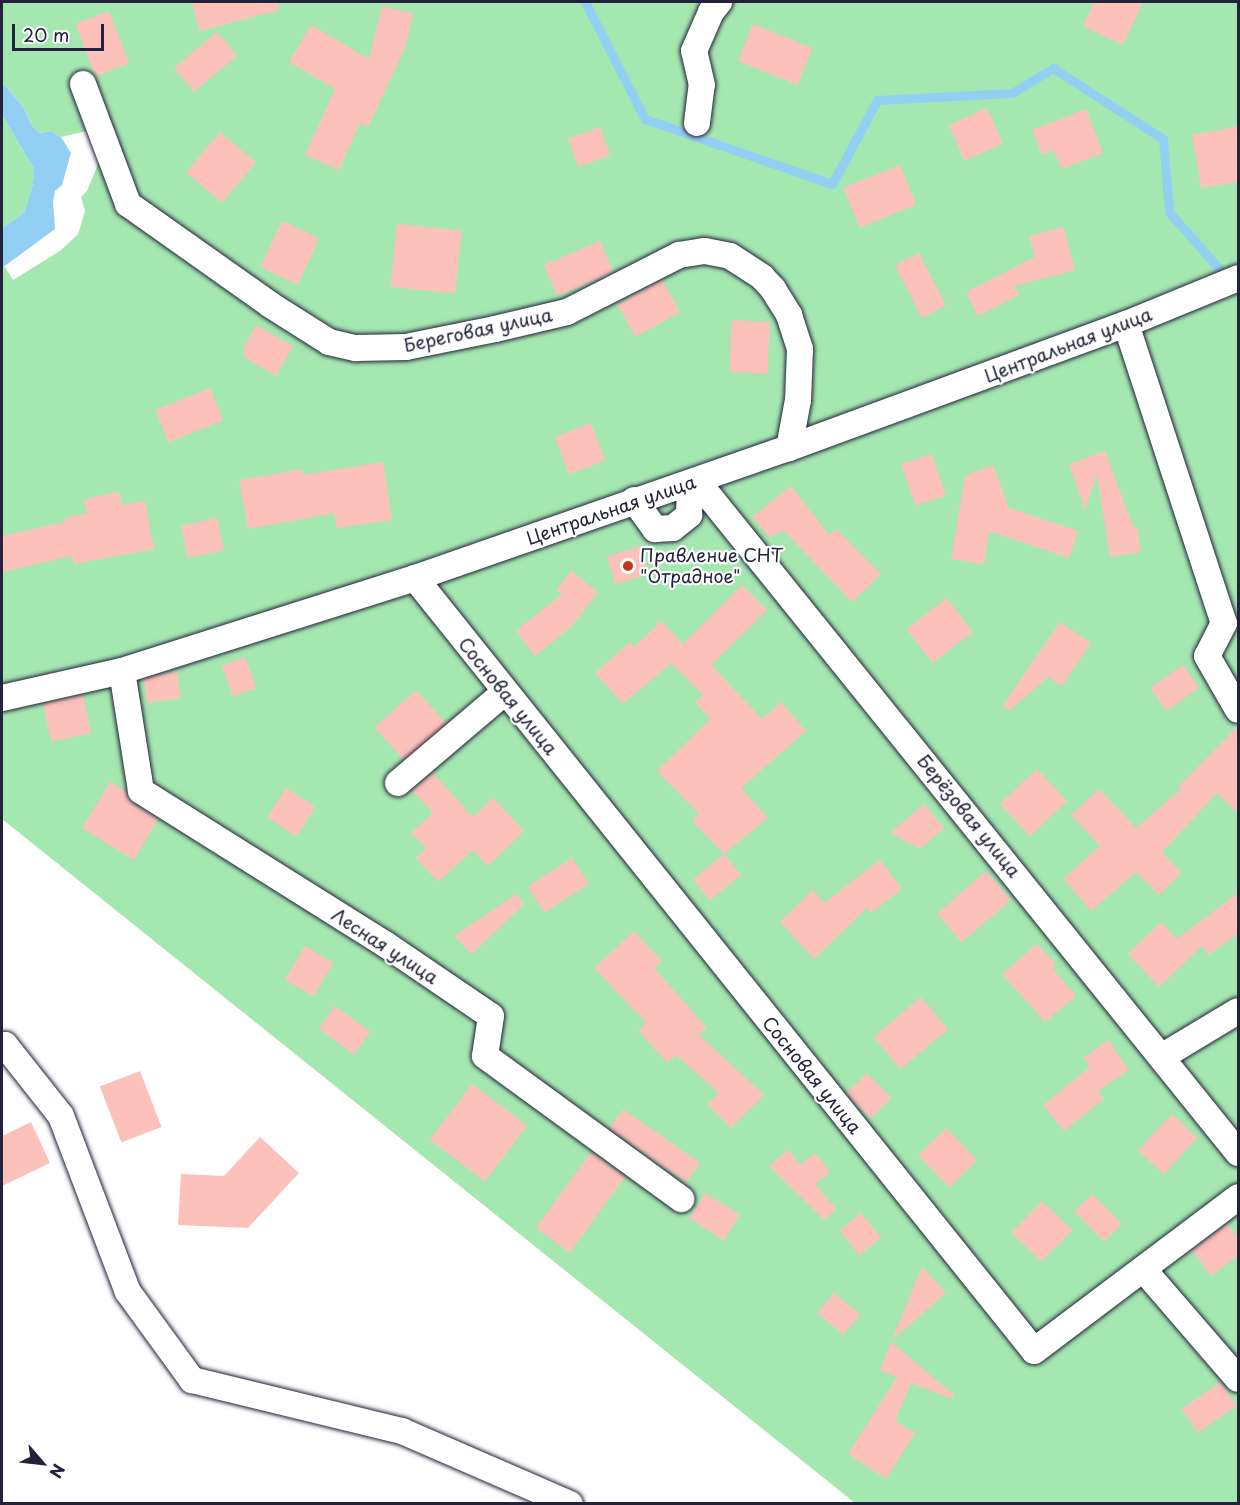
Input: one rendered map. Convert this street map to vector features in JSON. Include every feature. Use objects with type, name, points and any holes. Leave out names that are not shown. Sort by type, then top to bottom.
[{"type":"street","points":[[697,123],[702,85],[694,51],[711,12],[719,2]]},
{"type":"street","name":"Береговая улица","points":[[82,84],[128,204],[269,304],[329,342],[356,348],[406,347],[495,329],[567,312],[679,255],[705,251],[730,256],[762,277],[773,289],[789,315],[800,349],[798,399],[789,448]]},
{"type":"street","name":"Центральная улица","points":[[2,698],[123,671],[415,578],[789,448],[1126,324],[1239,278]]},
{"type":"street","points":[[1126,324],[1224,623],[1207,656],[1239,710]]},
{"type":"street","points":[[634,500],[656,529],[673,528],[689,515],[693,482]]},
{"type":"street","name":"Берёзовая улица","points":[[693,482],[1163,1056],[1238,1152]]},
{"type":"street","name":"Сосновая улица","points":[[415,578],[1034,1351],[1143,1269]]},
{"type":"street","name":"Лесная улица","points":[[123,671],[141,791],[385,945],[491,1016],[485,1056],[681,1199]]},
{"type":"street","points":[[398,783],[505,692]]},
{"type":"street","points":[[1163,1056],[1239,1011]]},
{"type":"street","points":[[2,1046],[5,1045],[61,1116],[128,1292],[192,1380],[402,1431],[570,1503]]},
{"type":"street","points":[[1239,1197],[1143,1269],[1239,1379]]},
{"type":"green space","points":[[2,2],[1238,2],[1238,1503],[855,1503],[2,819],[2,268],[5,267],[13,280],[60,251],[78,234],[85,211],[81,197],[87,191],[98,164],[111,162],[99,128],[61,137],[51,131],[39,133],[31,124],[24,108],[2,82]]},
{"type":"green space","points":[[2,115],[34,169],[33,183],[24,213],[2,228]]},
{"type":"water","points":[[2,82],[24,108],[31,124],[39,133],[51,131],[61,137],[71,153],[62,185],[55,191],[53,202],[55,229],[2,268],[2,228],[24,213],[33,183],[34,169],[2,115]]},
{"type":"building","points":[[192,2],[278,2],[279,10],[199,31]]},
{"type":"building","points":[[1094,2],[1143,2],[1123,45],[1083,26]]},
{"type":"building","points":[[382,6],[413,13],[405,48],[368,127],[360,123],[339,170],[305,155],[335,89],[289,62],[311,25],[369,59]]},
{"type":"building","points":[[109,11],[129,63],[95,76],[75,24]]},
{"type":"building","points":[[753,24],[812,48],[797,85],[738,61]]},
{"type":"building","points":[[217,32],[237,56],[194,92],[174,68]]},
{"type":"building","points":[[987,108],[1003,144],[964,161],[949,125]]},
{"type":"building","points":[[1086,109],[1103,153],[1062,169],[1053,150],[1042,155],[1032,130]]},
{"type":"building","points":[[1239,126],[1239,182],[1201,188],[1192,135]]},
{"type":"building","points":[[600,127],[610,155],[578,167],[568,139]]},
{"type":"building","points":[[220,132],[256,162],[222,203],[186,173]]},
{"type":"building","points":[[900,165],[916,205],[860,228],[843,188]]},
{"type":"building","points":[[282,221],[319,238],[298,285],[260,267]]},
{"type":"building","points":[[397,224],[462,231],[455,293],[390,287]]},
{"type":"building","points":[[1063,227],[1075,270],[1014,286],[1019,295],[978,316],[966,292],[1035,257],[1029,236]]},
{"type":"building","points":[[600,241],[613,272],[557,296],[544,265]]},
{"type":"building","points":[[919,253],[946,306],[922,318],[895,265]]},
{"type":"building","points":[[662,280],[680,312],[635,337],[617,305]]},
{"type":"building","points":[[732,320],[770,322],[767,374],[729,372]]},
{"type":"building","points":[[256,325],[293,346],[276,376],[244,357],[244,347]]},
{"type":"building","points":[[210,388],[223,420],[168,443],[155,410]]},
{"type":"building","points":[[591,423],[605,460],[569,474],[555,437]]},
{"type":"building","points":[[1105,451],[1133,527],[1137,527],[1141,552],[1110,557],[1097,475],[1085,510],[1069,464]]},
{"type":"building","points":[[932,454],[946,496],[915,506],[902,464]]},
{"type":"building","points":[[383,462],[392,520],[337,528],[334,513],[248,529],[239,480],[302,469],[303,475]]},
{"type":"building","points":[[993,465],[1009,508],[1078,531],[1069,558],[989,531],[984,564],[951,559],[965,476]]},
{"type":"building","points":[[791,486],[829,535],[836,529],[881,574],[852,602],[784,531],[769,537],[752,517]]},
{"type":"building","points":[[119,492],[122,505],[145,501],[154,549],[74,564],[72,556],[2,572],[2,536],[65,522],[65,518],[87,513],[84,499]]},
{"type":"building","points":[[217,518],[224,550],[188,558],[181,526]]},
{"type":"building","name":"Правление СНТ \"Отрадное\"","points":[[640,546],[649,574],[616,584],[607,557]]},
{"type":"building","points":[[571,571],[598,592],[572,626],[535,656],[516,631],[562,594],[556,590]]},
{"type":"building","points":[[742,585],[767,610],[711,665],[762,719],[781,702],[806,731],[741,788],[768,818],[724,854],[692,821],[699,814],[657,771],[710,719],[695,702],[703,695],[671,663],[623,704],[595,673],[630,642],[634,647],[661,621],[683,644]]},
{"type":"building","points":[[947,598],[973,632],[932,663],[906,629]]},
{"type":"building","points":[[1060,622],[1091,643],[1062,686],[1048,677],[1009,711],[1003,705]]},
{"type":"building","points":[[245,657],[256,688],[233,697],[222,666]]},
{"type":"building","points":[[1183,665],[1199,688],[1166,711],[1150,688]]},
{"type":"building","points":[[177,672],[181,698],[147,703],[143,677]]},
{"type":"building","points":[[416,690],[446,723],[404,761],[374,727]]},
{"type":"building","points":[[83,695],[91,733],[51,742],[43,704]]},
{"type":"building","points":[[1239,725],[1239,815],[1217,793],[1162,852],[1181,873],[1159,895],[1136,872],[1091,911],[1063,879],[1100,846],[1071,815],[1099,789],[1136,828],[1181,789],[1179,786]]},
{"type":"building","points":[[1037,769],[1067,801],[1030,836],[1000,804]]},
{"type":"building","points":[[433,773],[473,817],[493,798],[524,831],[488,866],[473,850],[438,882],[416,858],[426,848],[411,833],[433,813],[412,790]]},
{"type":"building","points":[[110,782],[126,792],[133,804],[158,819],[134,860],[82,828]]},
{"type":"building","points":[[286,788],[315,807],[296,836],[267,817]]},
{"type":"building","points":[[924,804],[944,828],[920,849],[890,833]]},
{"type":"building","points":[[724,854],[741,875],[710,900],[693,879]]},
{"type":"building","points":[[572,858],[589,884],[544,913],[528,887]]},
{"type":"building","points":[[880,860],[902,889],[871,913],[867,908],[814,959],[780,922],[813,890],[824,903]]},
{"type":"building","points":[[986,871],[1011,900],[962,942],[937,914]]},
{"type":"building","points":[[1239,892],[1239,933],[1209,955],[1202,946],[1159,987],[1128,954],[1161,922],[1177,939]]},
{"type":"building","points":[[516,894],[524,904],[472,954],[454,936]]},
{"type":"building","points":[[634,931],[662,962],[654,968],[707,1028],[699,1035],[764,1095],[731,1128],[707,1104],[719,1093],[676,1055],[667,1063],[638,1030],[646,1023],[594,968]]},
{"type":"building","points":[[1037,944],[1056,964],[1052,968],[1076,996],[1045,1022],[1002,974]]},
{"type":"building","points":[[305,946],[333,963],[313,996],[285,979]]},
{"type":"building","points":[[921,997],[948,1029],[901,1069],[874,1037]]},
{"type":"building","points":[[335,1006],[371,1032],[354,1055],[319,1029]]},
{"type":"building","points":[[1108,1040],[1129,1070],[1098,1091],[1104,1099],[1064,1131],[1043,1105],[1090,1067],[1083,1058]]},
{"type":"building","points":[[140,1071],[162,1127],[121,1142],[100,1086]]},
{"type":"building","points":[[867,1073],[891,1098],[870,1118],[846,1093]]},
{"type":"building","points":[[472,1084],[527,1126],[485,1181],[430,1140]]},
{"type":"building","points":[[623,1109],[700,1163],[686,1183],[609,1129]]},
{"type":"building","points":[[1172,1114],[1198,1138],[1163,1174],[1138,1151]]},
{"type":"building","points":[[31,1122],[50,1163],[2,1186],[2,1136]]},
{"type":"building","points":[[946,1128],[977,1160],[949,1187],[918,1155]]},
{"type":"building","points":[[260,1137],[299,1173],[248,1228],[178,1225],[181,1174],[224,1176]]},
{"type":"building","points":[[788,1150],[800,1165],[815,1153],[830,1172],[815,1184],[836,1209],[824,1220],[769,1166]]},
{"type":"building","points":[[591,1152],[625,1177],[570,1253],[536,1228]]},
{"type":"building","points":[[705,1193],[740,1215],[724,1240],[689,1218]]},
{"type":"building","points":[[1092,1194],[1122,1224],[1104,1241],[1074,1212]]},
{"type":"building","points":[[1042,1201],[1072,1230],[1042,1262],[1011,1233]]},
{"type":"building","points":[[861,1213],[881,1238],[859,1255],[839,1231]]},
{"type":"building","points":[[1227,1224],[1239,1239],[1239,1255],[1211,1276],[1192,1250]]},
{"type":"building","points":[[922,1267],[946,1293],[892,1340]]},
{"type":"building","points":[[834,1293],[860,1315],[843,1335],[817,1313]]},
{"type":"building","points":[[891,1342],[954,1395],[952,1399],[911,1383],[895,1421],[915,1433],[886,1479],[848,1454],[897,1377],[880,1370]]},
{"type":"building","points":[[1220,1382],[1237,1406],[1198,1433],[1181,1409]]},
{"type":"waterway","points":[[585,2],[645,119],[832,184],[877,100],[1012,93],[1053,68],[1163,139],[1169,212],[1229,280]]},
{"type":"place","name":"Правление СНТ \"Отрадное\"","points":[[628,566]]}]
